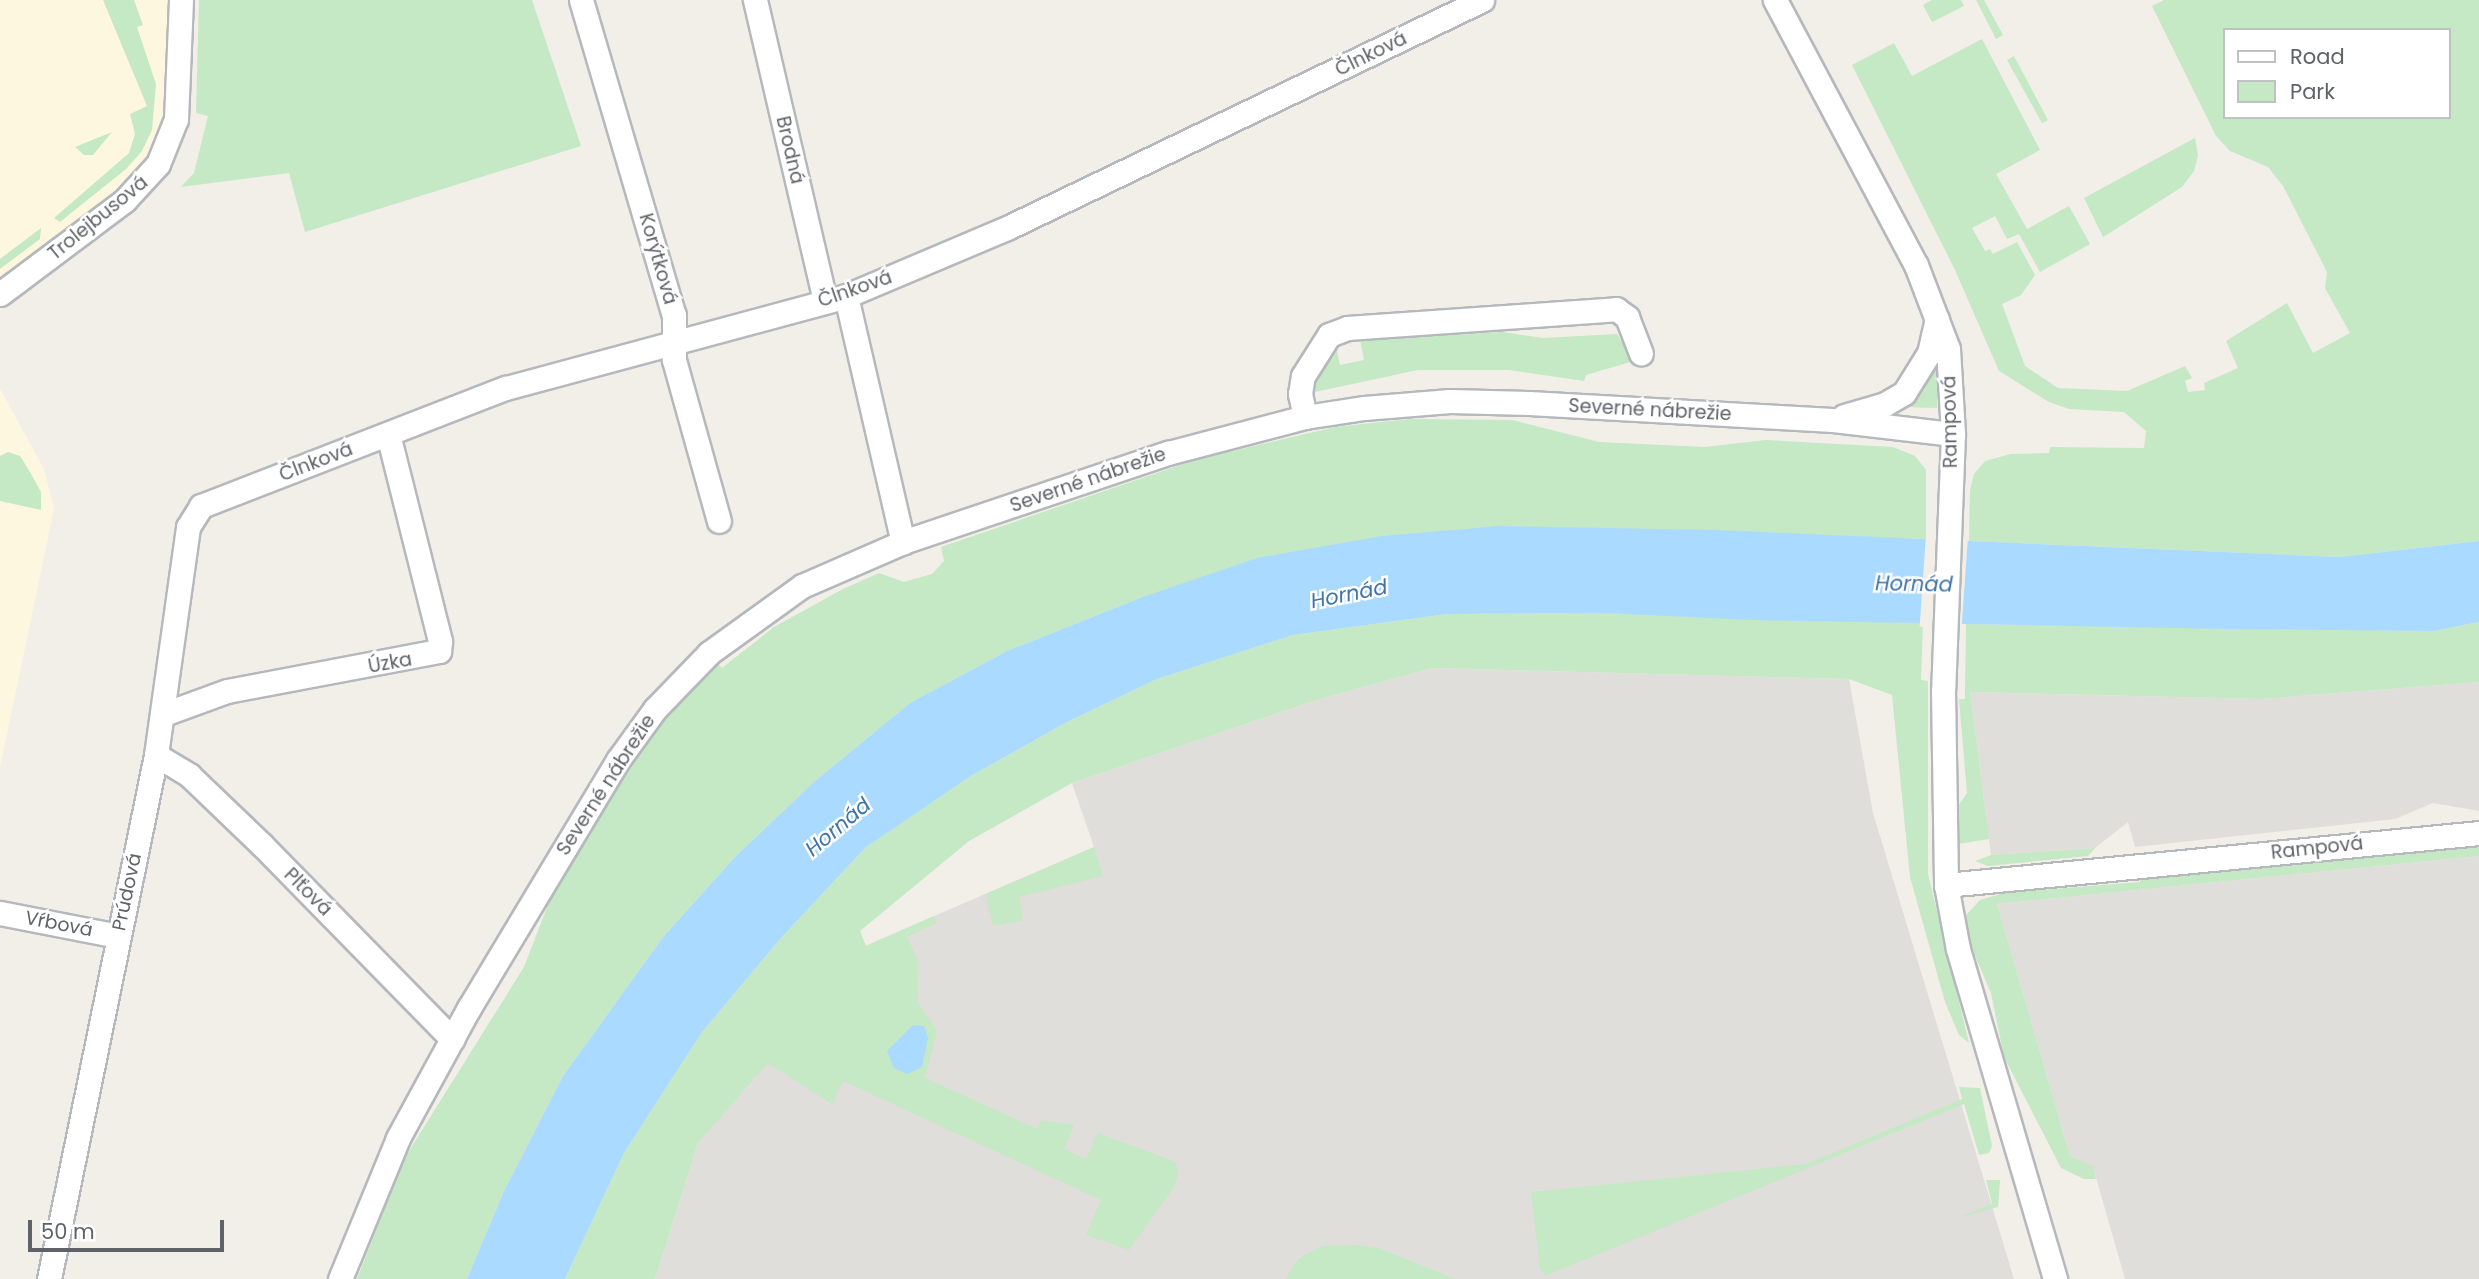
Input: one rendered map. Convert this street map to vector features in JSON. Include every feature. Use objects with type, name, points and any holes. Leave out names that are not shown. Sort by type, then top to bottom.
[{"type":"street","name":"Trolejbusová","points":[[0,294],[125,201],[158,164],[176,120],[181,0]]},
{"type":"street","name":"Korýtková","points":[[581,0],[674,315],[674,360],[719,521]]},
{"type":"street","name":"Brodná","points":[[755,0],[903,542]]},
{"type":"street","name":"Člnková","points":[[201,506],[506,388],[673,340],[835,298],[1007,228],[1482,0]]},
{"type":"street","name":"Rampová","points":[[1775,0],[1916,265],[1948,349],[1953,435],[1943,690],[1946,885],[1958,949],[2055,1279]]},
{"type":"street","points":[[1305,417],[1300,394],[1303,376],[1329,335],[1347,328],[1616,309],[1627,317],[1641,353]]},
{"type":"street","points":[[1833,420],[1885,404],[1904,393],[1929,353],[1937,316]]},
{"type":"street","name":"Severné nábrežie","points":[[340,1279],[398,1138],[452,1039],[618,760],[685,676],[756,615],[802,586],[903,542],[1167,453],[1305,417],[1450,401],[1833,420],[1953,435]]},
{"type":"street","name":"Úzka","points":[[164,714],[228,691],[430,656],[439,651],[440,641],[388,434]]},
{"type":"street","name":"Prúdová","points":[[49,1279],[164,714],[188,527],[201,506]]},
{"type":"street","name":"Plťová","points":[[156,755],[182,769],[253,836],[452,1039]]},
{"type":"street","name":"Rampová","points":[[1946,885],[2479,833]]},
{"type":"street","name":"Vŕbová","points":[[0,913],[118,936]]},
{"type":"shaded area","points":[[0,0],[181,0],[158,164],[0,294]]},
{"type":"shaded area","points":[[0,389],[44,469],[54,509],[0,767]]},
{"type":"shaded area","points":[[1432,668],[1849,679],[1873,813],[2014,1279],[655,1279],[698,1143],[865,946],[1094,847],[1072,783],[1313,701]]},
{"type":"shaded area","points":[[2479,682],[2479,811],[2433,803],[2395,819],[2135,847],[2128,822],[2095,848],[1991,855],[1970,692],[2262,699]]},
{"type":"shaded area","points":[[2479,856],[2479,1279],[2125,1279],[2093,1167],[2070,1156],[1997,904]]},
{"type":"green space","points":[[103,0],[134,0],[143,25],[137,27],[156,84],[152,130],[142,151],[126,169],[60,222],[54,218],[129,153],[135,134],[130,114],[147,106]]},
{"type":"green space","points":[[199,0],[532,0],[581,146],[305,232],[289,173],[181,187],[194,173],[208,116],[196,113]]},
{"type":"green space","points":[[1932,0],[1961,0],[1964,6],[1932,22],[1923,5]]},
{"type":"green space","points":[[1976,0],[1984,0],[2003,35],[1996,39]]},
{"type":"green space","points":[[2164,0],[2479,0],[2479,541],[2339,557],[1969,541],[1970,490],[1974,474],[1985,461],[2011,454],[2049,453],[2050,447],[2144,448],[2146,431],[2124,412],[2069,409],[2049,402],[1999,371],[1955,270],[1852,65],[1894,43],[1912,76],[1982,39],[2040,150],[1996,174],[2027,229],[2069,206],[2090,244],[2040,272],[2019,234],[2007,239],[1995,216],[1972,228],[1985,251],[1990,249],[1993,254],[2017,242],[2035,275],[2021,295],[2002,304],[2025,366],[2058,388],[2127,391],[2185,366],[2192,378],[2185,381],[2188,392],[2205,390],[2204,383],[2238,368],[2226,341],[2287,303],[2313,353],[2350,333],[2325,288],[2327,272],[2283,186],[2268,167],[2230,151],[2216,136],[2152,6]]},
{"type":"green space","points":[[2014,56],[2048,120],[2042,123],[2007,60]]},
{"type":"green space","points":[[112,132],[93,155],[84,155],[75,147]]},
{"type":"green space","points":[[2195,138],[2198,155],[2194,171],[2182,187],[2103,237],[2084,198]]},
{"type":"green space","points":[[41,228],[40,239],[0,269],[0,259]]},
{"type":"green space","points":[[1503,332],[1543,338],[1617,334],[1634,361],[1586,375],[1584,381],[1509,370],[1418,370],[1310,393],[1336,346],[1340,365],[1364,360],[1360,340]]},
{"type":"green space","points":[[1937,366],[1937,408],[1906,407],[1922,389]]},
{"type":"green space","points":[[1410,419],[1512,420],[1599,442],[1704,447],[1766,440],[1893,447],[1915,456],[1926,470],[1926,539],[1501,526],[1140,598],[1007,651],[910,703],[814,782],[735,857],[664,936],[563,1076],[504,1191],[467,1279],[357,1279],[404,1159],[524,967],[551,897],[655,709],[709,653],[722,668],[774,627],[843,589],[879,573],[904,582],[932,574],[944,561],[941,547],[1195,460],[1335,427]]},
{"type":"green space","points":[[8,452],[20,456],[30,472],[41,492],[41,510],[0,501],[0,456]]},
{"type":"green space","points":[[1604,613],[1923,623],[1921,680],[1928,681],[1928,874],[1969,1043],[1959,1035],[1945,1002],[1910,877],[1892,695],[1849,679],[1432,668],[1313,701],[1072,783],[969,841],[860,931],[866,946],[934,916],[937,923],[907,937],[917,959],[918,1003],[937,1031],[925,1078],[1037,1129],[1041,1120],[1074,1125],[1064,1149],[1086,1159],[1098,1133],[1176,1162],[1178,1175],[1174,1187],[1129,1250],[1086,1235],[1101,1200],[843,1081],[832,1104],[768,1063],[698,1143],[655,1279],[565,1279],[624,1153],[702,1032],[781,938],[865,848],[971,776],[1065,723],[1157,679],[1293,635],[1447,614]]},
{"type":"green space","points":[[2479,622],[2479,682],[2262,699],[1970,692],[1989,839],[1958,844],[1954,812],[1967,793],[1959,699],[1965,699],[1966,624],[2434,631]]},
{"type":"green space","points":[[2479,845],[2479,856],[1997,904],[2070,1156],[2093,1166],[2096,1179],[2084,1179],[2061,1168],[2004,1057],[1991,993],[1967,937],[1966,915],[1980,900],[2004,893],[2140,882],[2140,878]]},
{"type":"green space","points":[[1094,847],[1103,876],[1019,897],[1023,920],[993,926],[986,894]]},
{"type":"green space","points":[[2095,848],[2088,856],[1988,866],[1975,861],[1991,855]]},
{"type":"green space","points":[[1959,1087],[1980,1088],[1992,1146],[1989,1153],[1979,1155],[1964,1104],[1545,1276],[1540,1269],[1531,1192],[1806,1164],[1962,1099]]},
{"type":"green space","points":[[1986,1180],[2000,1180],[1998,1207],[1958,1218],[1992,1204]]},
{"type":"green space","points":[[1358,1245],[1379,1248],[1455,1279],[1286,1279],[1296,1261],[1306,1254],[1324,1246]]},
{"type":"water","name":"Hornád","points":[[1501,526],[1715,530],[2339,557],[2479,541],[2479,622],[2434,631],[1753,620],[1604,613],[1447,614],[1293,635],[1157,679],[1065,723],[971,776],[865,848],[781,938],[702,1032],[624,1153],[565,1279],[467,1279],[504,1191],[563,1076],[664,936],[735,857],[814,782],[910,703],[1007,651],[1140,598],[1257,558],[1382,536]]},
{"type":"water","points":[[913,1025],[924,1026],[928,1038],[922,1067],[907,1074],[894,1068],[887,1051]]},
{"type":"pier","points":[[1926,535],[1968,538],[1961,630],[1920,627]]}]
